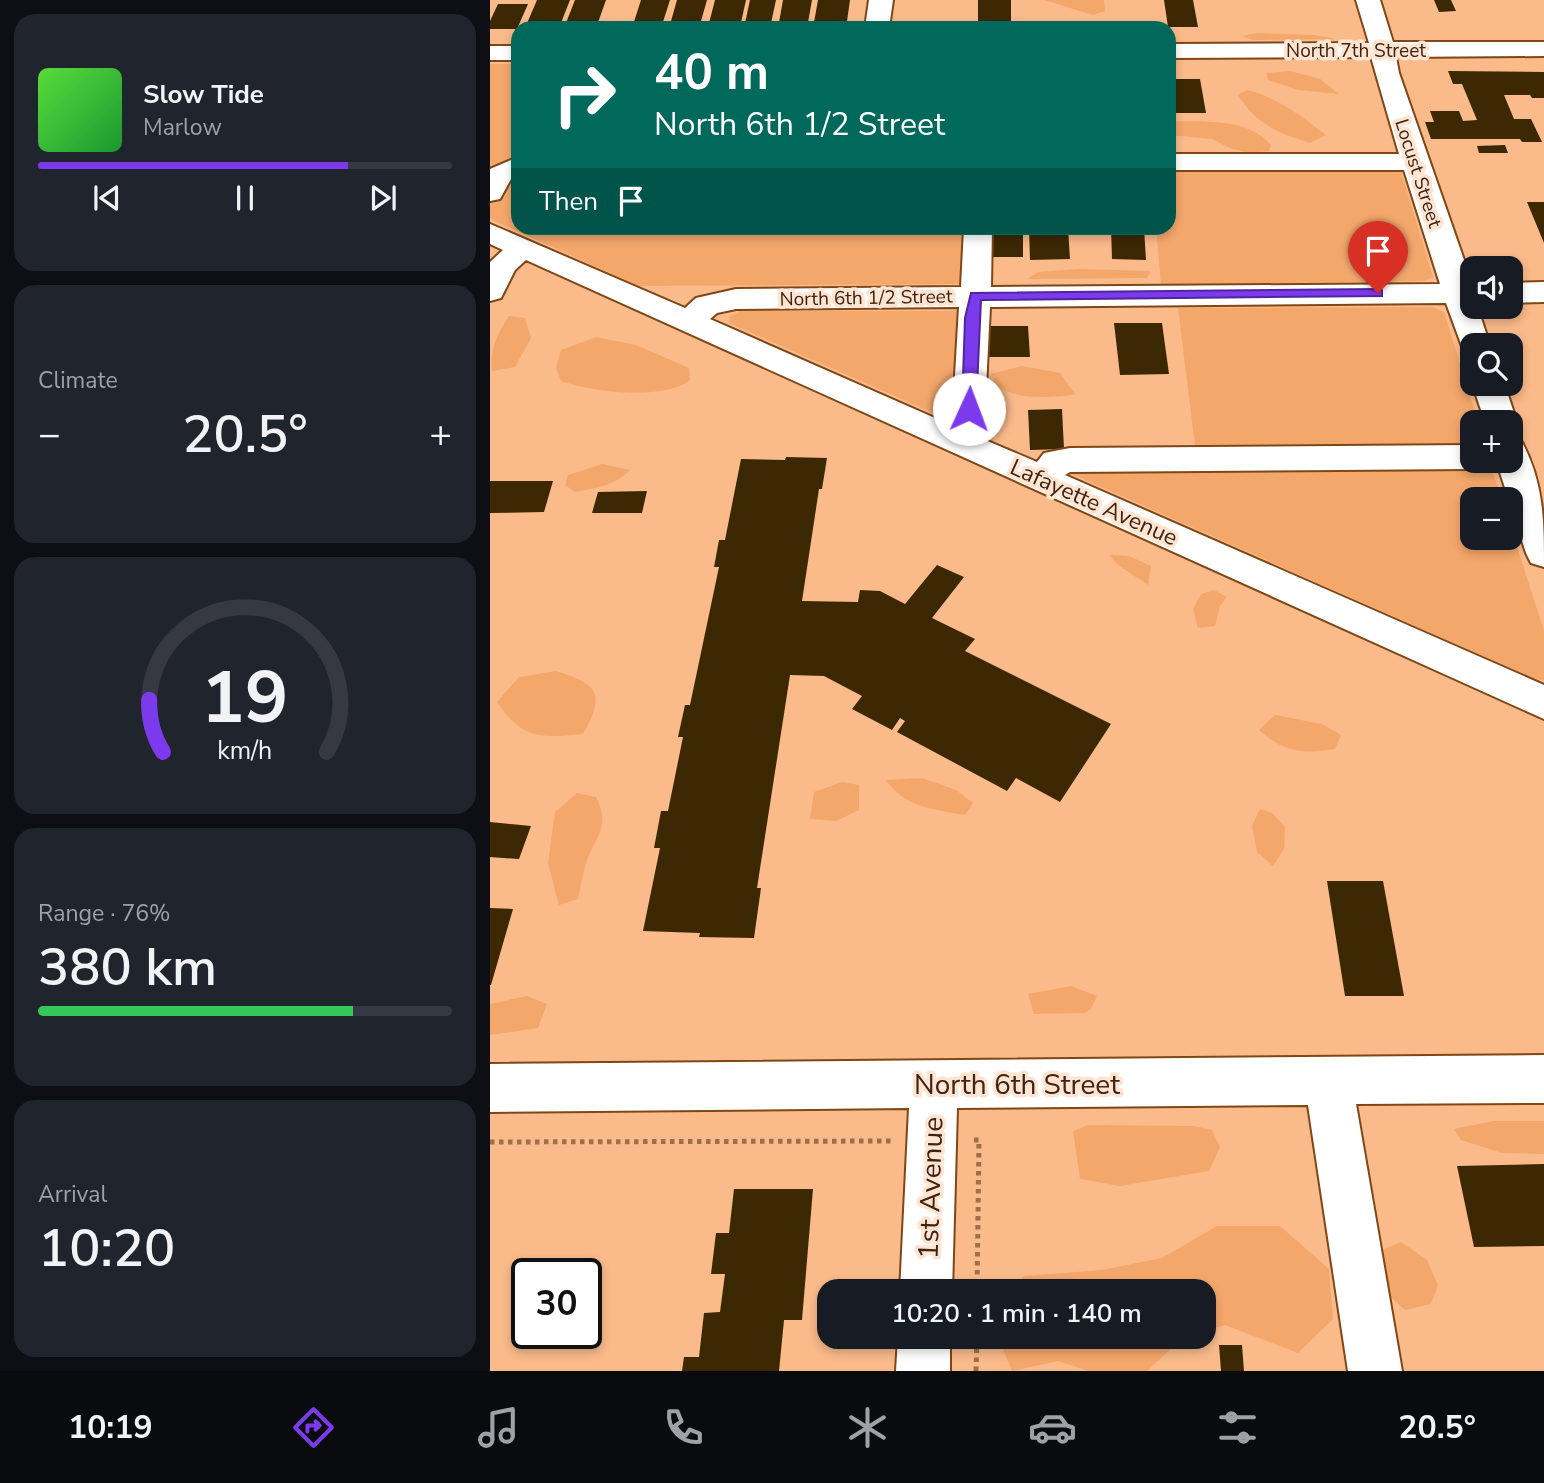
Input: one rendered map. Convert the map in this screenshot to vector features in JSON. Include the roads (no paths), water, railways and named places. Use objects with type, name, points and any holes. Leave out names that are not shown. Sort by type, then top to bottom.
[{"type":"street","points":[[878,21],[881,0]]},
{"type":"street","name":"Locust Street","points":[[1368,0],[1386,73],[1415,162],[1460,280]]},
{"type":"street","name":"North 7th Street","points":[[1176,51],[1544,49]]},
{"type":"street","points":[[490,53],[511,53]]},
{"type":"street","points":[[1176,162],[1415,162]]},
{"type":"street","points":[[490,193],[499,174],[511,168]]},
{"type":"street","name":"Lafayette Avenue","points":[[490,233],[1544,703]]},
{"type":"street","points":[[948,437],[965,420],[969,409],[978,235]]},
{"type":"street","points":[[490,291],[503,265],[523,248]]},
{"type":"street","points":[[1523,293],[1544,292]]},
{"type":"street","name":"North 6th 1/2 Street","points":[[688,321],[707,305],[736,299],[1460,293]]},
{"type":"street","points":[[1042,479],[1055,462],[1070,460],[1460,457]]},
{"type":"street","points":[[1517,473],[1544,553]]},
{"type":"street","name":"North 6th Street","points":[[490,1088],[1544,1079]]},
{"type":"street","points":[[1328,1081],[1374,1371]]},
{"type":"street","name":"1st Avenue","points":[[927,1279],[934,1084]]},
{"type":"street","points":[[923,1371],[924,1349]]}]
